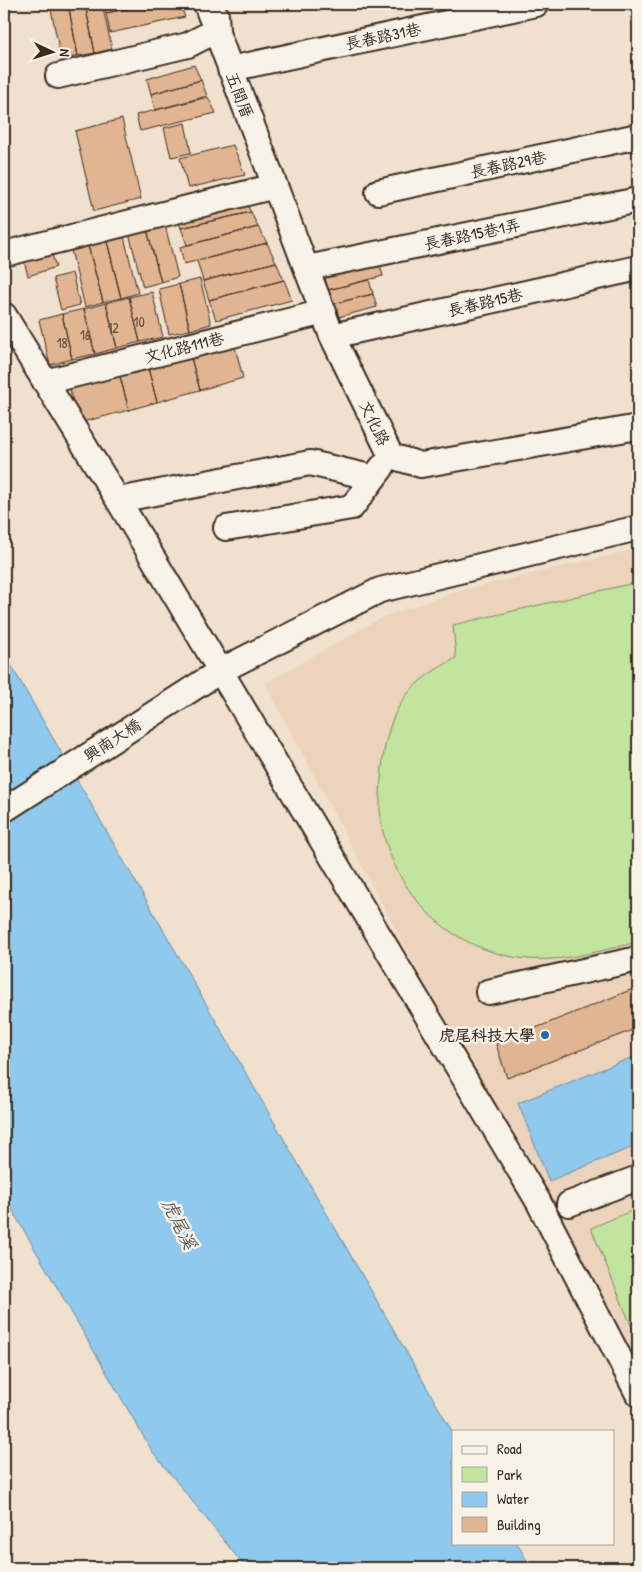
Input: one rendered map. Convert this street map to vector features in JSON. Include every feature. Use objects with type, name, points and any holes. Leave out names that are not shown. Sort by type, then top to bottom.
[{"type":"street","name":"五間厝","points":[[206,4],[275,186]]},
{"type":"street","points":[[58,76],[188,45],[217,30],[216,4]]},
{"type":"street","name":"長春路31巷","points":[[230,69],[536,4]]},
{"type":"street","name":"長春路29巷","points":[[378,192],[638,136]]},
{"type":"street","points":[[4,254],[275,186]]},
{"type":"street","name":"文化路","points":[[275,186],[332,336],[390,456],[421,465],[638,427]]},
{"type":"street","name":"長春路15巷1弄","points":[[307,268],[638,200]]},
{"type":"street","name":"長春路15巷","points":[[332,336],[638,268]]},
{"type":"street","name":"文化路111巷","points":[[45,382],[324,312]]},
{"type":"street","points":[[4,315],[118,500],[538,1201],[638,1394]]},
{"type":"street","points":[[226,528],[352,508],[390,456]]},
{"type":"street","points":[[118,500],[310,463],[374,478]]},
{"type":"street","points":[[220,671],[380,590],[638,528]]},
{"type":"street","name":"興南大橋","points":[[4,810],[220,671]]},
{"type":"street","points":[[488,992],[638,959]]},
{"type":"street","points":[[570,1204],[638,1178]]},
{"type":"shaded area","name":"虎尾科技大學","points":[[638,549],[638,1386],[265,683],[383,617],[458,591]]},
{"type":"green space","points":[[638,582],[638,942],[557,959],[524,959],[485,949],[464,940],[428,912],[413,895],[400,876],[390,855],[381,824],[380,800],[384,751],[393,718],[406,695],[418,682],[456,658],[453,625]]},
{"type":"green space","points":[[638,1208],[638,1342],[591,1228]]},
{"type":"water","name":"虎尾溪","points":[[4,653],[452,1431],[452,1544],[518,1544],[531,1568],[246,1568],[152,1451],[4,1196]]},
{"type":"water","points":[[638,1055],[638,1145],[549,1181],[518,1103]]},
{"type":"building","points":[[50,4],[68,4],[78,56],[61,60]]},
{"type":"building","points":[[68,4],[85,4],[95,53],[78,56]]},
{"type":"building","points":[[85,4],[102,4],[112,49],[95,53]]},
{"type":"building","points":[[104,4],[151,4],[106,13]]},
{"type":"building","points":[[151,4],[180,4],[185,17],[110,33],[106,13]]},
{"type":"building","points":[[194,65],[201,80],[151,94],[147,79]]},
{"type":"building","points":[[201,80],[207,96],[155,110],[151,94]]},
{"type":"building","points":[[208,97],[216,113],[140,131],[136,115]]},
{"type":"building","points":[[122,119],[141,199],[94,211],[75,131]]},
{"type":"building","points":[[185,123],[191,153],[171,157],[164,128]]},
{"type":"building","points":[[233,145],[245,175],[188,188],[180,158]]},
{"type":"building","points":[[243,198],[251,212],[181,228],[175,214]]},
{"type":"building","points":[[251,212],[258,227],[187,245],[181,228]]},
{"type":"building","points":[[163,217],[178,277],[161,282],[145,222]]},
{"type":"building","points":[[145,222],[161,282],[143,287],[127,226]]},
{"type":"building","points":[[258,227],[267,243],[184,264],[180,247]]},
{"type":"building","points":[[122,229],[138,293],[121,298],[105,233]]},
{"type":"building","points":[[105,233],[121,298],[103,302],[86,238]]},
{"type":"building","points":[[86,238],[103,302],[85,307],[69,242]]},
{"type":"building","points":[[267,243],[276,262],[203,281],[197,261]]},
{"type":"building","points":[[50,249],[56,267],[28,276],[23,257]]},
{"type":"building","points":[[379,261],[383,276],[328,290],[324,275]]},
{"type":"building","points":[[276,262],[284,280],[209,300],[203,281]]},
{"type":"building","points":[[72,273],[80,305],[61,310],[53,278]]},
{"type":"building","points":[[200,279],[211,324],[190,330],[179,284]]},
{"type":"building","points":[[284,280],[292,300],[216,320],[209,300]]},
{"type":"building","points":[[369,280],[373,294],[332,304],[328,290]]},
{"type":"building","points":[[179,284],[190,330],[169,334],[159,289]]},
{"type":"building","points":[[152,292],[163,337],[140,342],[129,297]]},
{"type":"building","points":[[373,294],[377,307],[335,318],[332,304]]},
{"type":"building","points":[[129,297],[140,342],[117,348],[106,303]]},
{"type":"building","points":[[106,303],[117,348],[95,354],[84,309]]},
{"type":"building","points":[[84,309],[95,354],[72,359],[62,314]]},
{"type":"building","points":[[62,314],[72,359],[50,365],[39,320]]},
{"type":"building","points":[[233,339],[243,378],[200,390],[189,351]]},
{"type":"building","points":[[189,351],[200,390],[157,402],[148,368]]},
{"type":"building","points":[[148,368],[157,402],[129,410],[118,369]]},
{"type":"building","points":[[118,369],[129,410],[79,423],[68,383]]},
{"type":"building","points":[[638,987],[638,1028],[507,1078],[496,1044]]},
{"type":"place","name":"虎尾科技大學","points":[[545,1035]]}]
